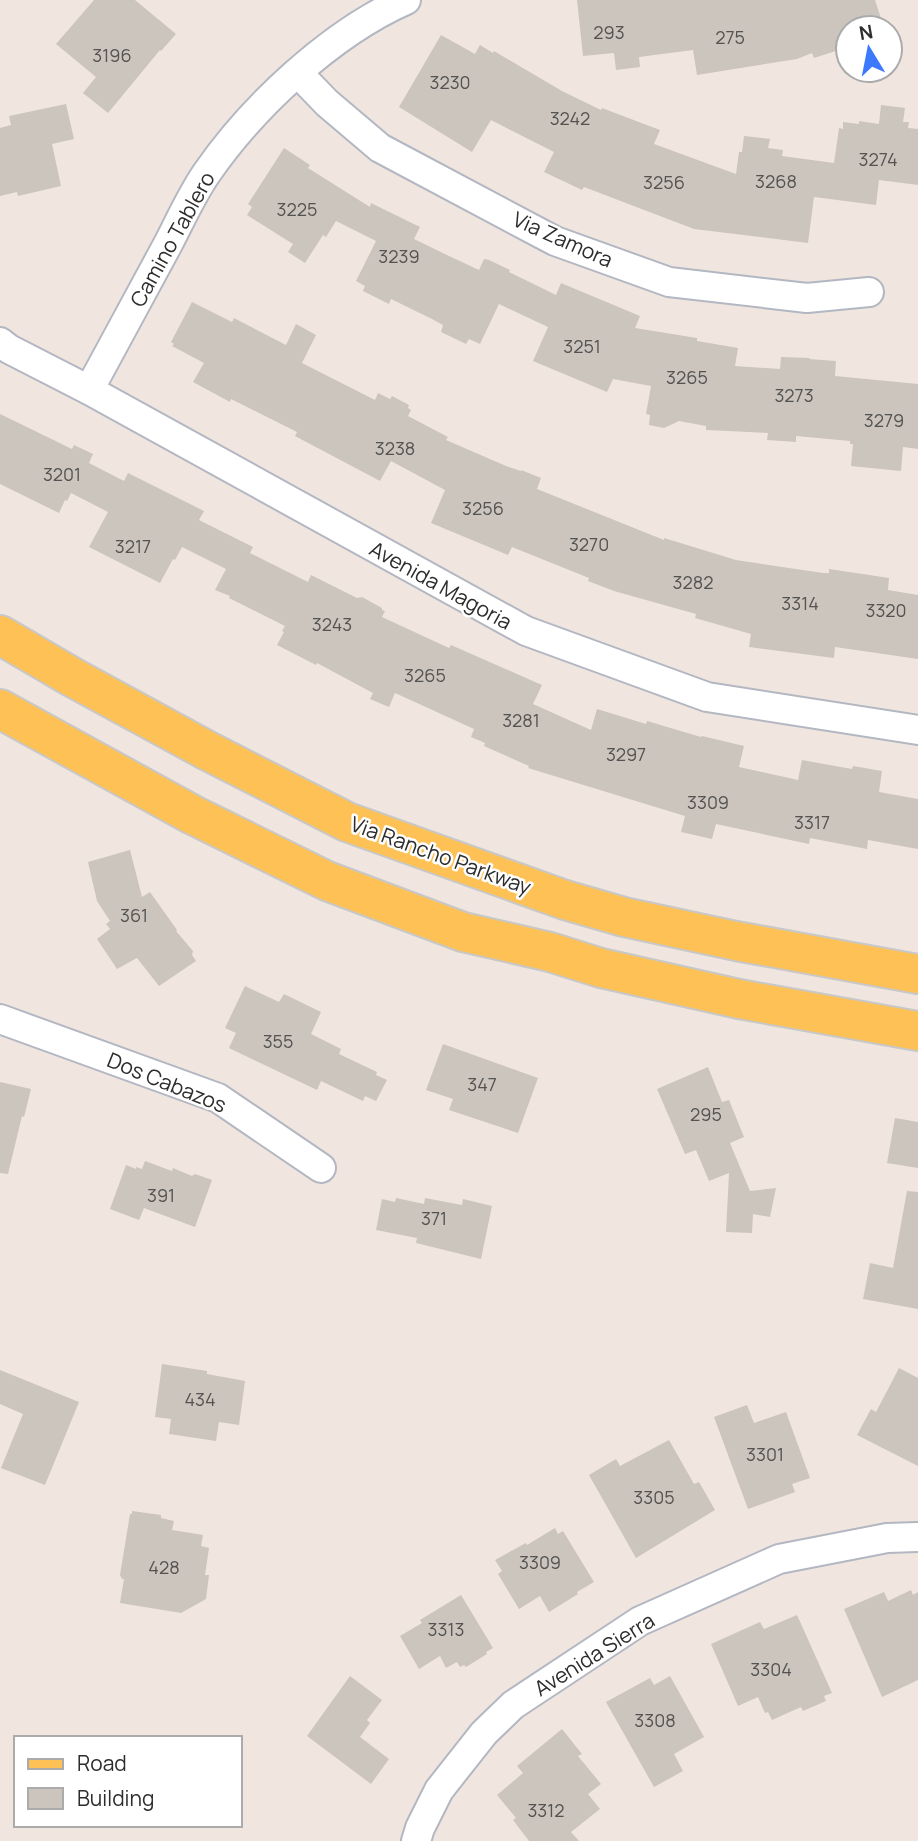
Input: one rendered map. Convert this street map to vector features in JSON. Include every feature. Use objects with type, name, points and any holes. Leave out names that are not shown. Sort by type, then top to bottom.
[{"type":"main road","name":"Via Rancho Parkway","points":[[0,635],[206,750],[347,822],[565,900],[624,916],[736,941],[918,974]]},
{"type":"main road","points":[[0,709],[193,815],[327,881],[463,932],[601,968],[739,999],[918,1031]]},
{"type":"street","name":"Camino Tablero","points":[[89,390],[205,175],[249,120],[298,73],[343,37],[391,6],[406,0]]},
{"type":"street","name":"Via Zamora","points":[[298,73],[327,103],[380,148],[555,241],[669,282],[807,298],[869,292]]},
{"type":"street","name":"Avenida Magoria","points":[[0,342],[526,631],[707,697],[918,730]]},
{"type":"street","name":"Dos Cabazos","points":[[0,1019],[218,1098],[321,1168]]},
{"type":"street","name":"Avenida Sierra","points":[[416,1841],[419,1828],[439,1790],[484,1733],[513,1705],[640,1621],[779,1559],[887,1538],[918,1537]]},
{"type":"building","points":[[94,0],[135,0],[176,34],[108,113],[83,93],[96,77],[56,44]]},
{"type":"building","points":[[577,0],[875,0],[880,14],[834,14],[834,52],[814,58],[812,53],[797,59],[697,75],[693,50],[639,57],[640,67],[616,70],[614,53],[583,56]]},
{"type":"building","points":[[441,35],[475,54],[480,45],[493,53],[494,51],[562,91],[601,110],[602,108],[660,130],[654,144],[736,174],[744,136],[770,139],[768,148],[783,150],[782,156],[834,163],[839,128],[843,129],[843,122],[879,124],[881,105],[905,108],[903,122],[909,122],[908,128],[918,129],[918,185],[879,180],[876,205],[814,197],[808,243],[694,229],[584,187],[582,190],[544,172],[554,152],[491,120],[472,152],[399,107]]},
{"type":"building","points":[[66,104],[74,139],[52,144],[61,186],[18,196],[17,192],[0,196],[0,128],[11,125],[9,116]]},
{"type":"building","points":[[284,148],[310,165],[308,168],[370,207],[371,203],[420,227],[414,239],[449,256],[479,270],[484,259],[489,260],[556,295],[561,283],[640,316],[635,328],[738,348],[735,366],[780,369],[781,357],[810,358],[836,361],[835,376],[918,384],[918,449],[903,447],[901,471],[851,466],[853,444],[850,444],[850,441],[796,436],[796,442],[767,440],[768,433],[706,430],[706,426],[679,421],[664,428],[649,425],[650,415],[646,414],[651,386],[613,379],[607,392],[533,361],[548,327],[499,304],[480,344],[469,339],[466,344],[441,332],[443,325],[432,319],[391,299],[389,304],[363,291],[365,286],[356,281],[376,241],[336,221],[326,237],[323,235],[305,263],[288,252],[293,244],[247,215],[252,207],[248,204]]},
{"type":"building","points":[[192,302],[232,322],[234,318],[286,345],[296,324],[316,335],[302,363],[375,400],[378,393],[390,399],[392,396],[409,405],[411,410],[408,416],[448,437],[446,440],[541,478],[537,489],[664,540],[736,560],[823,573],[829,573],[829,569],[889,578],[888,590],[918,595],[918,659],[835,647],[834,658],[749,647],[751,634],[695,618],[696,614],[614,591],[512,547],[508,555],[431,523],[445,490],[391,461],[380,481],[295,436],[297,432],[193,382],[204,363],[172,346],[174,344],[171,342]]},
{"type":"building","points":[[0,414],[72,449],[74,445],[93,454],[89,463],[124,481],[128,473],[204,511],[199,520],[253,547],[250,553],[308,582],[311,575],[357,598],[362,597],[385,611],[382,617],[449,648],[451,645],[542,685],[533,704],[591,730],[597,709],[646,724],[647,721],[744,746],[739,767],[798,780],[802,760],[852,769],[853,766],[882,771],[879,792],[918,799],[918,849],[868,840],[867,849],[810,838],[809,844],[716,824],[712,839],[681,832],[685,816],[528,768],[529,766],[484,746],[485,743],[471,737],[474,729],[395,693],[389,707],[370,699],[373,693],[277,645],[285,626],[215,590],[226,569],[182,547],[160,583],[89,547],[108,512],[71,493],[59,513],[0,484]]},
{"type":"building","points":[[130,850],[142,897],[150,892],[193,951],[192,955],[196,961],[159,986],[137,958],[117,969],[97,939],[110,929],[106,924],[110,921],[97,901],[88,862]]},
{"type":"building","points":[[245,986],[279,1002],[284,994],[321,1012],[311,1034],[341,1049],[339,1054],[377,1072],[376,1075],[387,1080],[376,1101],[365,1096],[363,1101],[321,1081],[317,1090],[229,1048],[236,1033],[225,1028]]},
{"type":"building","points":[[443,1044],[538,1078],[518,1133],[449,1110],[453,1099],[426,1090]]},
{"type":"building","points":[[708,1067],[722,1102],[729,1100],[744,1137],[730,1143],[750,1191],[776,1188],[770,1217],[753,1214],[752,1233],[726,1232],[729,1173],[709,1181],[696,1150],[685,1154],[657,1089]]},
{"type":"building","points":[[0,1082],[31,1089],[8,1174],[0,1173]]},
{"type":"building","points":[[895,1118],[918,1122],[918,1168],[887,1163]]},
{"type":"building","points":[[145,1161],[172,1171],[173,1168],[212,1180],[195,1227],[144,1208],[139,1220],[110,1209],[126,1165],[142,1169]]},
{"type":"building","points":[[907,1191],[918,1192],[918,1309],[863,1299],[870,1263],[893,1268]]},
{"type":"building","points":[[396,1198],[424,1204],[425,1198],[462,1205],[463,1199],[492,1206],[481,1259],[416,1243],[417,1238],[376,1230],[382,1199],[395,1202]]},
{"type":"building","points":[[162,1364],[207,1371],[207,1374],[245,1381],[239,1425],[219,1422],[216,1441],[169,1434],[171,1419],[155,1417]]},
{"type":"building","points":[[899,1368],[918,1378],[918,1466],[857,1435],[871,1409],[876,1412]]},
{"type":"building","points":[[0,1370],[79,1402],[45,1485],[1,1468],[23,1414],[0,1404]]},
{"type":"building","points":[[747,1405],[754,1423],[786,1412],[810,1478],[792,1484],[795,1492],[748,1509],[714,1417]]},
{"type":"building","points":[[669,1440],[694,1484],[699,1482],[715,1510],[636,1558],[589,1475],[616,1459],[620,1466]]},
{"type":"building","points":[[132,1511],[161,1515],[161,1518],[174,1521],[172,1530],[203,1535],[201,1546],[209,1548],[205,1575],[209,1575],[206,1599],[181,1613],[120,1603],[124,1579],[120,1575]]},
{"type":"building","points":[[555,1528],[558,1534],[563,1531],[594,1582],[549,1612],[540,1596],[519,1609],[498,1574],[502,1571],[495,1560]]},
{"type":"building","points":[[911,1590],[913,1595],[918,1592],[918,1680],[882,1697],[844,1609],[884,1592],[888,1601]]},
{"type":"building","points":[[461,1595],[493,1648],[466,1667],[460,1667],[457,1662],[446,1668],[440,1656],[419,1669],[400,1636],[422,1623],[420,1620]]},
{"type":"building","points":[[797,1615],[832,1693],[824,1696],[826,1701],[803,1711],[801,1707],[772,1720],[768,1712],[765,1713],[758,1697],[738,1706],[711,1644],[760,1622],[764,1629]]},
{"type":"building","points":[[350,1676],[382,1700],[367,1720],[370,1723],[360,1737],[389,1759],[371,1784],[307,1736]]},
{"type":"building","points":[[670,1676],[704,1737],[674,1754],[683,1771],[654,1787],[606,1702],[650,1678],[654,1685]]},
{"type":"building","points":[[562,1729],[582,1754],[578,1756],[601,1784],[588,1794],[600,1809],[571,1832],[579,1841],[529,1841],[513,1820],[516,1818],[497,1795],[523,1773],[517,1766]]}]
